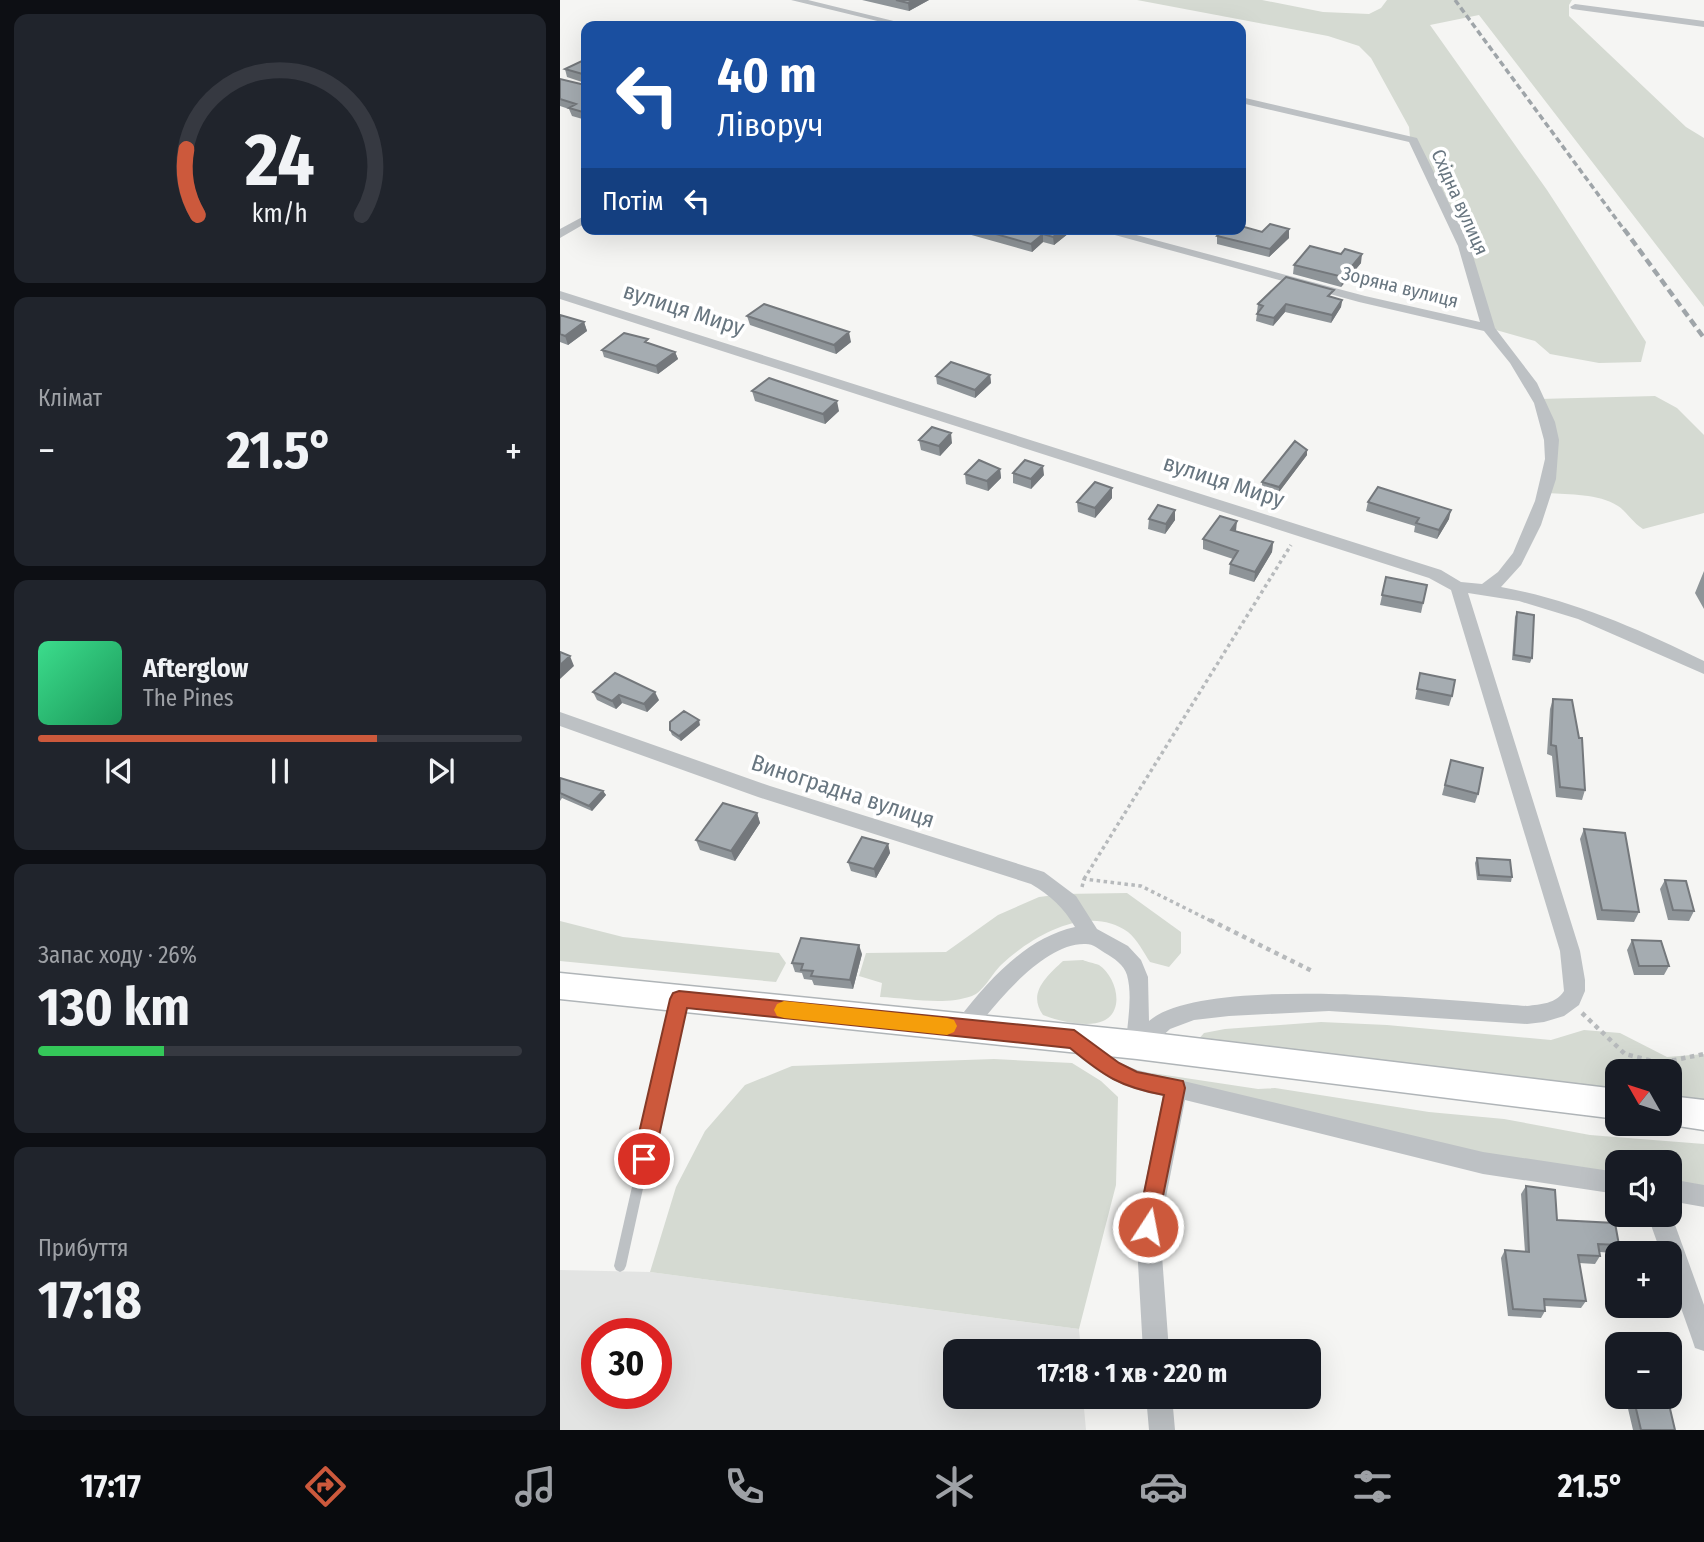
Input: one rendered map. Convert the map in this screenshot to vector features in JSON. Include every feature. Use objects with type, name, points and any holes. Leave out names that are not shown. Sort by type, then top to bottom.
[{"type":"main road","points":[[560,986],[1137,1045],[1605,1103]]},
{"type":"main road","points":[[1682,1112],[1704,1115]]},
{"type":"street","points":[[796,0],[886,21]]},
{"type":"street","points":[[1576,7],[1704,24]]},
{"type":"street","name":"Східна вулиця","points":[[1246,101],[1413,140],[1463,244],[1489,328]]},
{"type":"street","points":[[560,234],[581,221]]},
{"type":"street","name":"Зоряна вулиця","points":[[1122,235],[1363,299],[1489,328]]},
{"type":"street","name":"вулиця Миру","points":[[560,295],[1435,574],[1458,587]]},
{"type":"street","points":[[1487,588],[1503,579],[1516,564],[1547,493],[1553,463],[1551,425],[1539,399],[1515,360],[1489,328]]},
{"type":"street","points":[[1137,1045],[1163,1022],[1194,1011],[1329,1002],[1527,1015],[1554,1012],[1570,1002],[1577,984],[1570,951],[1458,587],[1487,588],[1595,621],[1704,668]]},
{"type":"street","name":"Виноградна вулиця","points":[[560,719],[765,792],[1037,878],[1063,894],[1077,910],[1090,935]]},
{"type":"street","points":[[964,1028],[981,1005],[1021,964],[1071,937],[1090,935],[1119,950],[1136,970],[1137,1045]]},
{"type":"street","points":[[1074,1039],[1112,1070],[1136,1080],[1483,1163],[1605,1181]]},
{"type":"street","points":[[1155,1339],[1148,1227],[1175,1088]]},
{"type":"street","points":[[1682,1193],[1704,1196]]},
{"type":"street","points":[[1664,1227],[1704,1339]]},
{"type":"street","points":[[1160,1409],[1162,1430]]},
{"type":"lane","points":[[620,1266],[679,999]]},
{"type":"path","points":[[1077,910],[1084,879],[1292,544],[1285,526]]},
{"type":"path","points":[[1084,879],[1141,886],[1312,971]]},
{"type":"path","points":[[1570,1002],[1625,1054],[1660,1063],[1704,1054]]},
{"type":"shaded area","points":[[1137,0],[1262,0],[1323,12],[1369,14],[1381,8],[1387,0],[1572,0],[1569,16],[1686,127],[1704,138],[1704,307],[1479,15],[1430,25],[1547,190],[1646,342],[1641,362],[1599,363],[1550,354],[1535,341],[1489,328],[1463,244],[1410,137],[1409,127],[1371,58],[1359,46],[1328,36]]},
{"type":"shaded area","points":[[1655,396],[1677,408],[1704,435],[1704,513],[1643,529],[1621,508],[1602,499],[1547,493],[1553,463],[1539,399]]},
{"type":"shaded area","points":[[1127,893],[1181,932],[1181,953],[1169,967],[1150,962],[1128,932],[1112,924],[1096,921],[1078,922],[1044,934],[1001,965],[976,994],[961,999],[938,1001],[880,997],[882,983],[859,976],[866,953],[946,952],[998,915],[1039,897]]},
{"type":"shaded area","points":[[560,921],[623,937],[779,953],[786,963],[776,982],[560,961]]},
{"type":"shaded area","points":[[1083,960],[1099,965],[1114,985],[1116,1002],[1110,1016],[1097,1023],[1081,1024],[1043,1015],[1037,999],[1045,979],[1063,961]]},
{"type":"shaded area","points":[[1321,1022],[1387,1025],[1551,1040],[1584,1030],[1620,1033],[1667,1057],[1704,1054],[1704,1104],[1682,1101],[1682,1059],[1605,1059],[1605,1093],[1196,1042],[1204,1033]]},
{"type":"shaded area","points":[[994,1059],[1072,1063],[1101,1081],[1118,1097],[1116,1185],[1079,1329],[650,1272],[676,1187],[705,1131],[745,1085],[792,1066]]},
{"type":"shaded area","points":[[1152,1073],[1258,1089],[1275,1088],[1429,1112],[1504,1119],[1590,1135],[1704,1144],[1704,1196],[1682,1192],[1682,1150],[1605,1150],[1605,1180],[1150,1083]]},
{"type":"shaded area","points":[[560,1270],[650,1272],[1079,1329],[1080,1339],[943,1339],[943,1409],[1084,1409],[1086,1430],[560,1430]]},
{"type":"building","points":[[581,61],[581,74],[565,69]]},
{"type":"building","points":[[560,79],[581,84],[581,112],[569,108],[576,104],[560,99]]},
{"type":"building","points":[[1270,224],[1289,229],[1270,249],[1217,236],[1246,235],[1246,227],[1262,232]]},
{"type":"building","points":[[999,235],[1042,235],[1031,244]]},
{"type":"building","points":[[1310,246],[1341,254],[1345,249],[1362,254],[1343,277],[1294,265]]},
{"type":"building","points":[[1286,277],[1334,290],[1328,296],[1342,300],[1332,315],[1286,304],[1274,318],[1257,314],[1263,306],[1258,304]]},
{"type":"building","points":[[764,304],[849,332],[834,345],[747,316]]},
{"type":"building","points":[[560,315],[584,322],[565,336],[560,334]]},
{"type":"building","points":[[624,333],[648,339],[645,342],[675,352],[656,366],[602,350]]},
{"type":"building","points":[[951,362],[990,375],[975,390],[936,376]]},
{"type":"building","points":[[769,378],[837,401],[823,414],[752,391]]},
{"type":"building","points":[[932,427],[951,433],[939,446],[919,440]]},
{"type":"building","points":[[1295,441],[1307,450],[1279,487],[1262,482]]},
{"type":"building","points":[[979,460],[1000,469],[987,481],[965,474]]},
{"type":"building","points":[[1025,460],[1043,466],[1031,479],[1013,473]]},
{"type":"building","points":[[1095,482],[1112,488],[1095,508],[1077,502]]},
{"type":"building","points":[[1378,487],[1451,510],[1439,530],[1416,523],[1419,518],[1368,502]]},
{"type":"building","points":[[1158,505],[1175,510],[1166,524],[1149,519]]},
{"type":"building","points":[[1220,516],[1237,521],[1231,530],[1273,542],[1255,572],[1230,564],[1238,551],[1203,539]]},
{"type":"building","points":[[1386,577],[1427,585],[1423,603],[1382,595]]},
{"type":"building","points":[[1517,612],[1534,615],[1532,658],[1514,655]]},
{"type":"building","points":[[560,652],[570,656],[560,665]]},
{"type":"building","points":[[615,673],[655,692],[644,704],[619,695],[612,701],[593,692]]},
{"type":"building","points":[[1420,673],[1455,680],[1452,696],[1417,689]]},
{"type":"building","points":[[1553,699],[1572,700],[1579,738],[1582,738],[1585,790],[1560,787],[1556,746],[1551,745]]},
{"type":"building","points":[[684,711],[699,720],[679,736],[670,730],[670,722]]},
{"type":"building","points":[[1451,760],[1483,768],[1478,794],[1445,785]]},
{"type":"building","points":[[560,778],[603,791],[589,806],[560,793]]},
{"type":"building","points":[[723,803],[757,813],[731,851],[696,840]]},
{"type":"building","points":[[1584,829],[1625,833],[1639,912],[1602,910]]},
{"type":"building","points":[[862,837],[888,844],[874,869],[848,862]]},
{"type":"building","points":[[1477,858],[1510,860],[1512,877],[1479,875]]},
{"type":"building","points":[[1665,880],[1686,881],[1694,911],[1673,910]]},
{"type":"building","points":[[801,938],[859,945],[850,980],[811,976],[813,971],[801,970],[803,964],[792,963]]},
{"type":"building","points":[[1632,940],[1661,941],[1669,966],[1639,966]]},
{"type":"building","points":[[1526,1186],[1555,1190],[1557,1220],[1605,1222],[1605,1227],[1616,1227],[1618,1241],[1598,1244],[1600,1256],[1578,1255],[1586,1301],[1544,1299],[1545,1311],[1513,1309],[1505,1250],[1529,1252]]},
{"type":"building","points":[[1636,1409],[1670,1409],[1675,1430],[1641,1430]]},
{"type":"railway","points":[[1455,0],[1625,231]]},
{"type":"railway","points":[[1624,229],[1704,338]]},
{"type":"slow traffic","points":[[784,1010],[947,1026]]},
{"type":"route","points":[[644,1159],[679,999],[1074,1039],[1112,1070],[1136,1080],[1175,1088],[1148,1227]]}]
